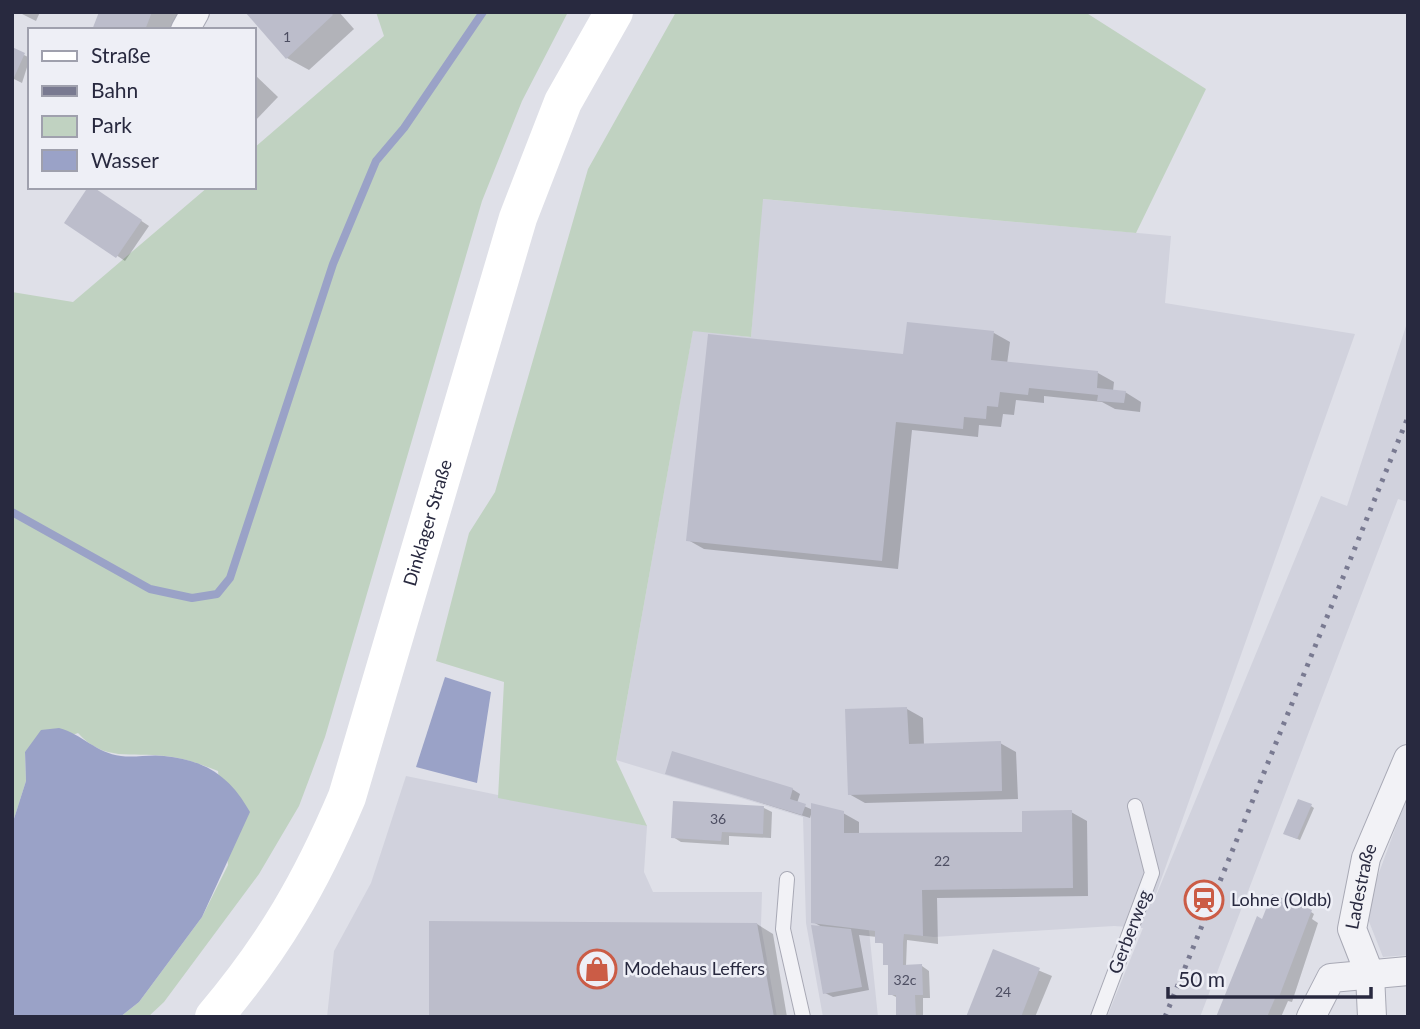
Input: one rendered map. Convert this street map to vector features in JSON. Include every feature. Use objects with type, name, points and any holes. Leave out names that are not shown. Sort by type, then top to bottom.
[{"type":"main road","name":"Dinklager Straße","points":[[214,1017],[280,932],[318,865],[347,797],[518,218],[563,102],[614,12]]},
{"type":"street","points":[[187,28],[195,12]]},
{"type":"street","name":"Ladestraße","points":[[1372,1017],[1370,975],[1352,929],[1366,859],[1408,760]]},
{"type":"street","points":[[1311,1017],[1331,978],[1408,971]]},
{"type":"lane","name":"Gerberweg","points":[[1098,1017],[1152,873],[1135,806]]},
{"type":"lane","points":[[787,879],[783,929],[803,1017]]},
{"type":"shaded area","points":[[762,199],[1171,236],[1165,303],[1355,334],[1151,908],[1321,496],[1347,506],[1408,320],[1408,502],[1398,499],[1200,1017],[1107,1017],[1143,928],[1114,926],[934,937],[869,930],[878,1017],[823,1017],[806,923],[803,817],[616,760],[693,330],[751,337]]},
{"type":"shaded area","points":[[406,776],[647,826],[644,872],[653,892],[762,892],[761,926],[777,1017],[327,1017],[334,951],[371,883]]},
{"type":"shaded area","points":[[1408,794],[1408,955],[1383,957],[1366,914]]},
{"type":"green space","points":[[376,12],[568,12],[522,101],[482,201],[325,737],[299,806],[259,874],[164,1002],[148,1017],[120,1017],[139,1002],[202,917],[228,865],[218,771],[172,757],[108,752],[88,742],[78,733],[25,752],[26,781],[12,825],[12,292],[73,302],[206,189],[256,189],[256,146],[384,36]]},
{"type":"green space","points":[[676,12],[1085,12],[1206,89],[1136,233],[763,199],[751,337],[693,331],[616,760],[647,826],[498,798],[504,682],[436,661],[469,533],[495,492],[588,169]]},
{"type":"water","points":[[445,677],[491,692],[477,783],[416,767]]},
{"type":"water","points":[[59,728],[112,754],[164,756],[204,766],[234,789],[250,812],[202,917],[139,1002],[120,1017],[12,1017],[12,825],[26,781],[25,752],[41,730]]},
{"type":"building","points":[[99,12],[152,12],[146,28],[93,28]]},
{"type":"building","points":[[245,12],[330,12],[333,15],[286,59]]},
{"type":"building","points":[[12,47],[25,53],[12,82]]},
{"type":"building","points":[[87,189],[96,189],[142,220],[116,258],[64,223]]},
{"type":"building","points":[[907,322],[994,331],[991,360],[1098,371],[1097,388],[1126,391],[1124,403],[1097,401],[1098,395],[1029,388],[1028,395],[1000,392],[998,407],[987,406],[986,419],[964,417],[963,429],[896,422],[882,561],[686,541],[708,334],[903,354]]},
{"type":"building","points":[[907,707],[909,744],[1001,741],[1002,791],[848,795],[845,709]]},
{"type":"building","points":[[672,751],[793,788],[790,799],[806,804],[802,815],[665,774]]},
{"type":"building","points":[[1298,799],[1312,804],[1297,839],[1283,834]]},
{"type":"building","points":[[673,801],[764,806],[763,834],[722,832],[721,841],[671,838]]},
{"type":"building","points":[[811,803],[844,811],[844,833],[1022,832],[1022,811],[1072,810],[1073,888],[922,890],[923,936],[904,934],[903,965],[922,964],[923,995],[915,995],[916,1017],[896,1017],[896,995],[888,995],[888,965],[883,965],[883,943],[875,943],[875,931],[811,923]]},
{"type":"building","points":[[1272,894],[1312,910],[1279,997],[1276,996],[1267,1017],[1216,1017],[1257,916],[1262,919]]},
{"type":"building","name":"Modehaus Leffers","points":[[429,921],[757,923],[774,1017],[429,1017]]},
{"type":"building","points":[[811,925],[851,929],[862,987],[823,994]]},
{"type":"building","points":[[993,949],[1040,968],[1021,1017],[966,1017]]},
{"type":"waterway","points":[[12,512],[150,589],[192,598],[217,594],[230,578],[333,264],[376,161],[404,128],[483,12]]},
{"type":"railway","points":[[1165,1017],[1408,417]]},
{"type":"place","name":"Lohne (Oldb)","points":[[1204,900]]},
{"type":"place","name":"Modehaus Leffers","points":[[597,969]]}]
